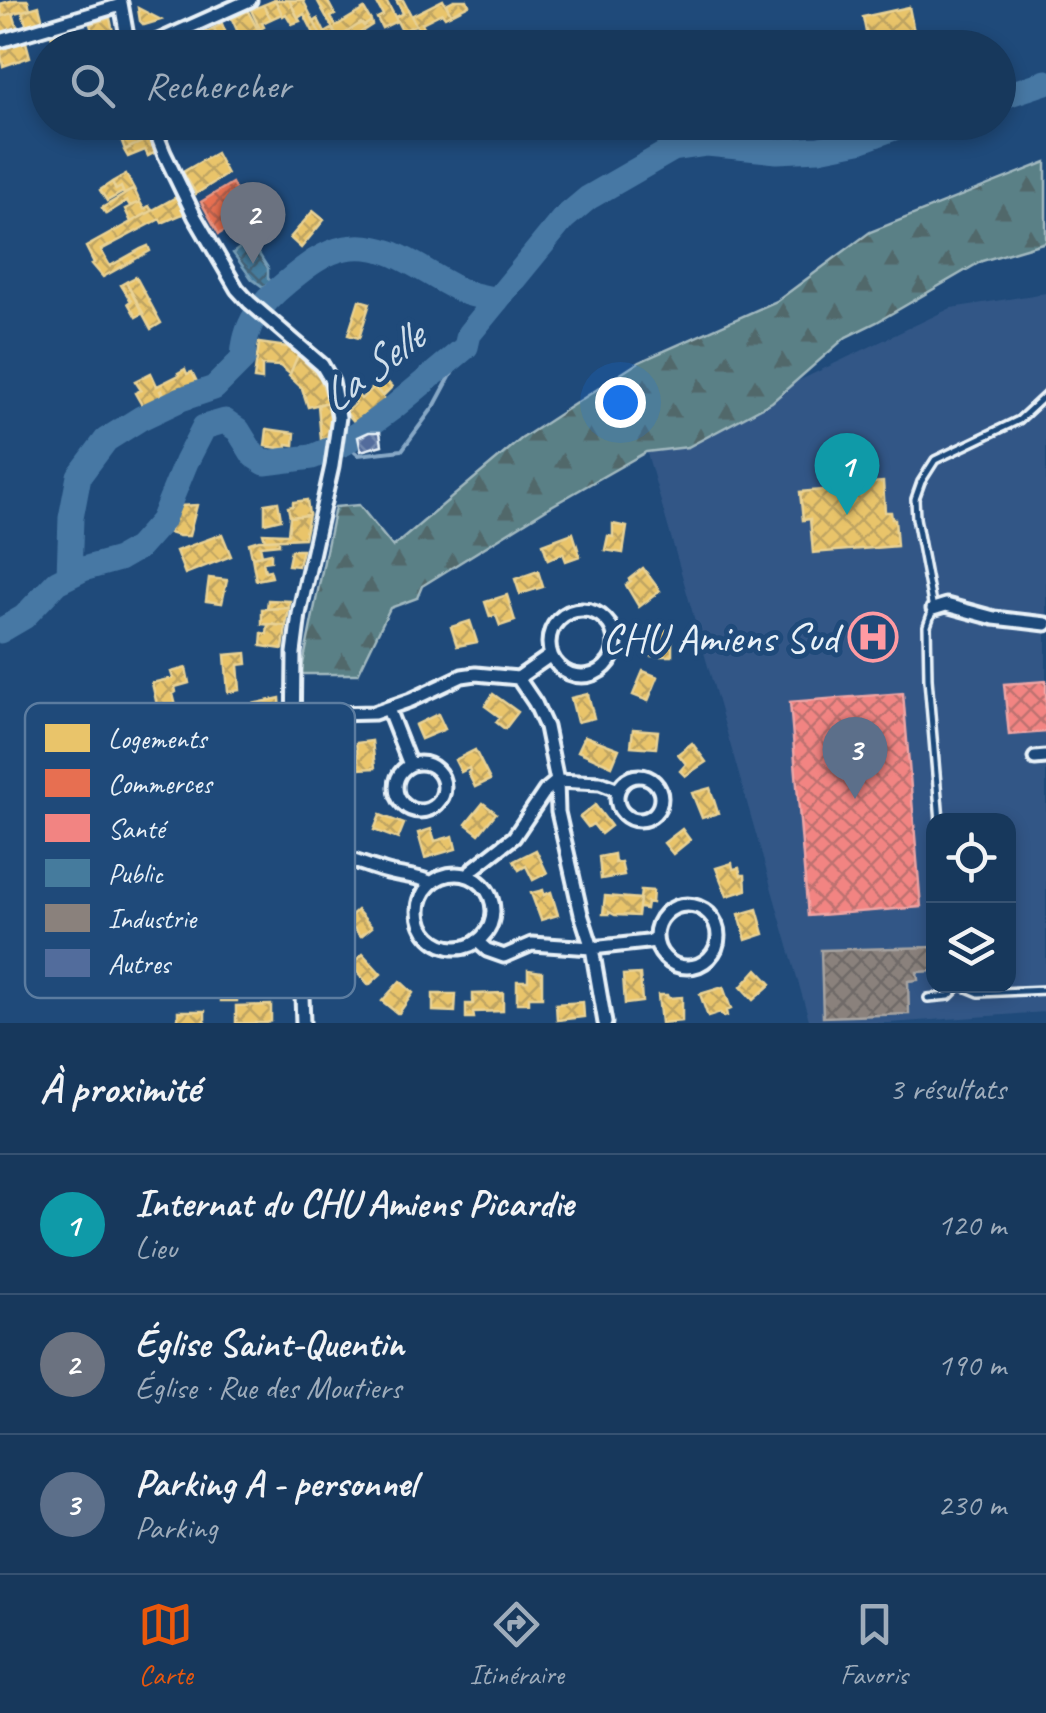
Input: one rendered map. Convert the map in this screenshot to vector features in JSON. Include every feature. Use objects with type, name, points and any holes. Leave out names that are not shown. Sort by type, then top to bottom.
[{"type":"street","points":[[183,30],[250,0]]},
{"type":"street","points":[[37,30],[121,3],[126,30]]},
{"type":"street","points":[[0,41],[30,32]]},
{"type":"street","points":[[159,140],[195,217],[237,288],[322,364],[337,402],[338,433],[299,614],[293,703]]},
{"type":"street","points":[[933,609],[946,605],[994,618],[1046,624]]},
{"type":"street","points":[[576,611],[598,614],[613,632],[610,662],[594,674],[564,671],[551,655],[551,632],[565,615],[576,611]]},
{"type":"street","points":[[355,713],[388,709],[462,676],[518,678],[551,655]]},
{"type":"street","points":[[518,678],[546,727],[557,781],[558,812],[592,948],[605,1023]]},
{"type":"street","points":[[388,709],[410,764]]},
{"type":"street","points":[[426,763],[444,779],[444,795],[434,807],[410,809],[399,798],[396,783],[410,764],[426,763]]},
{"type":"street","points":[[469,876],[472,869],[514,837],[545,791],[557,781],[600,783],[618,790]]},
{"type":"street","points":[[355,861],[432,882]]},
{"type":"street","points":[[450,874],[469,876],[492,900],[493,912],[486,933],[466,946],[442,945],[424,928],[420,904],[424,892],[432,882],[450,874]]},
{"type":"street","points":[[684,905],[704,910],[712,917],[718,937],[716,947],[704,962],[694,966],[666,959],[656,941],[656,931],[666,913],[684,905]]},
{"type":"street","points":[[477,941],[487,950],[504,956],[532,944],[592,948],[656,941]]},
{"type":"street","points":[[303,998],[304,1023]]},
{"type":"lane","points":[[939,813],[928,665],[927,626],[933,609],[915,499],[920,482],[936,460],[1000,431],[1046,395]]},
{"type":"lane","points":[[1016,992],[1046,990]]},
{"type":"lane","points":[[928,998],[952,993]]},
{"type":"shaded area","name":"CHU Amiens Sud","points":[[1046,293],[1046,1012],[889,1023],[810,1023],[647,453],[951,308]]},
{"type":"green space","points":[[1046,162],[1046,242],[982,261],[846,337],[772,402],[688,447],[646,452],[422,586],[417,598],[390,608],[358,674],[301,674],[335,507],[359,505],[393,547],[521,439],[639,362],[777,301],[870,232]]},
{"type":"building: Logements","points":[[28,0],[30,9],[2,16],[0,4]]},
{"type":"building: Logements","points":[[275,0],[289,0],[300,21],[292,24]]},
{"type":"building: Logements","points":[[275,0],[282,14],[271,19],[263,5]]},
{"type":"building: Logements","points":[[289,0],[303,0],[318,30],[312,30],[304,14],[298,18]]},
{"type":"building: Logements","points":[[317,0],[327,0],[336,26],[364,9],[371,21],[350,30],[334,30]]},
{"type":"building: Logements","points":[[375,0],[386,0],[397,21],[382,28],[377,18],[383,15]]},
{"type":"building: Logements","points":[[396,0],[403,0],[416,25],[402,30],[395,17],[403,13]]},
{"type":"building: Logements","points":[[443,0],[451,14],[445,17],[442,13],[422,23],[424,27],[419,30],[411,16]]},
{"type":"building: Logements","points":[[467,0],[469,5],[451,14],[446,4]]},
{"type":"building: Logements","points":[[263,5],[271,19],[262,23],[264,27],[260,29],[251,10]]},
{"type":"building: Logements","points":[[39,6],[43,22],[27,27],[22,11]]},
{"type":"building: Logements","points":[[909,7],[914,30],[866,30],[863,17]]},
{"type":"building: Logements","points":[[138,8],[161,20],[144,25]]},
{"type":"building: Logements","points":[[248,11],[258,30],[237,30],[232,19]]},
{"type":"building: Logements","points":[[13,13],[18,30],[0,35],[0,17]]},
{"type":"building: Logements","points":[[110,18],[113,30],[92,30],[90,24]]},
{"type":"building: Logements","points":[[371,21],[372,25],[364,30],[350,30],[361,23],[364,26]]},
{"type":"building: Logements","points":[[26,42],[30,57],[3,66],[0,49]]},
{"type":"building: Logements","points":[[126,140],[146,140],[125,150],[122,142]]},
{"type":"building: Logements","points":[[151,140],[156,152],[148,156],[145,150],[128,157],[124,150]]},
{"type":"building: Logements","points":[[216,153],[227,174],[196,194],[183,172]]},
{"type":"building: Logements","points":[[126,174],[134,189],[124,194],[112,182]]},
{"type":"building: Logements","points":[[112,182],[116,190],[121,187],[123,192],[107,201],[100,190]]},
{"type":"building: Logements","points":[[134,189],[140,202],[130,206],[127,201],[106,214],[102,208]]},
{"type":"building: Logements","points":[[178,196],[185,213],[162,223],[160,219],[101,250],[110,266],[148,246],[150,251],[103,277],[92,264],[86,247]]},
{"type":"building: Logements","points":[[140,202],[144,209],[149,206],[152,211],[131,222],[125,209]]},
{"type":"building: Logements","points":[[313,211],[324,220],[301,248],[290,238]]},
{"type":"building: Logements","points":[[136,277],[161,323],[151,329],[126,282]]},
{"type":"building: Logements","points":[[126,282],[143,313],[136,317],[121,285]]},
{"type":"building: Logements","points":[[359,300],[370,303],[359,338],[348,335]]},
{"type":"building: Logements","points":[[259,343],[287,347],[298,355],[290,374],[280,366],[262,365],[262,380],[254,379]]},
{"type":"building: Logements","points":[[298,355],[320,377],[328,402],[308,407],[302,388],[289,376]]},
{"type":"building: Logements","points":[[185,369],[187,374],[192,372],[197,382],[165,397],[162,390],[162,395],[143,407],[135,393],[141,390],[135,381],[151,373],[157,386]]},
{"type":"building: Logements","points":[[384,378],[392,387],[383,396],[374,387]]},
{"type":"building: Logements","points":[[374,387],[386,400],[357,425],[346,412],[356,403],[352,398],[357,394],[361,399]]},
{"type":"building: Logements","points":[[328,402],[332,438],[321,439],[318,405]]},
{"type":"building: Logements","points":[[267,429],[295,433],[294,445],[287,444],[286,449],[265,446]]},
{"type":"building: Logements","points":[[883,482],[885,512],[891,512],[895,519],[897,546],[813,553],[810,519],[803,520],[800,492]]},
{"type":"building: Logements","points":[[307,500],[309,515],[290,517],[288,507],[293,502]]},
{"type":"building: Logements","points":[[278,502],[281,519],[265,523],[265,504]]},
{"type":"building: Logements","points":[[197,505],[189,536],[169,533],[179,506]]},
{"type":"building: Logements","points":[[309,515],[304,538],[265,540],[263,533],[288,534],[290,517]]},
{"type":"building: Logements","points":[[613,524],[627,527],[623,553],[605,550],[608,536],[613,537]]},
{"type":"building: Logements","points":[[573,533],[580,556],[566,561],[563,553],[548,560],[543,544]]},
{"type":"building: Logements","points":[[222,534],[231,556],[185,574],[176,551]]},
{"type":"building: Logements","points":[[279,540],[279,544],[260,546],[262,555],[252,557],[249,543]]},
{"type":"building: Logements","points":[[291,550],[302,550],[298,566],[288,565]]},
{"type":"building: Logements","points":[[271,553],[271,561],[263,562],[272,577],[256,580],[252,557]]},
{"type":"building: Logements","points":[[643,568],[660,591],[639,607],[626,585]]},
{"type":"building: Logements","points":[[538,571],[543,587],[520,594],[515,579]]},
{"type":"building: Logements","points":[[209,578],[227,580],[222,603],[206,601]]},
{"type":"building: Logements","points":[[507,595],[515,621],[500,626],[496,615],[490,617],[485,602]]},
{"type":"building: Logements","points":[[268,600],[290,601],[289,608],[267,609]]},
{"type":"building: Logements","points":[[289,608],[286,626],[262,624],[262,609]]},
{"type":"building: Logements","points":[[470,621],[477,642],[457,646],[451,627]]},
{"type":"building: Logements","points":[[268,624],[286,626],[283,649],[261,646]]},
{"type":"building: Logements","points":[[647,627],[667,627],[666,639],[672,639],[672,656],[645,656]]},
{"type":"building: Logements","points":[[246,653],[247,664],[238,665],[240,690],[228,692],[225,655]]},
{"type":"building: Logements","points":[[186,668],[189,683],[175,687],[175,703],[157,703],[152,683],[173,678],[171,672]]},
{"type":"building: Logements","points":[[643,671],[658,677],[648,701],[633,695]]},
{"type":"building: Logements","points":[[493,694],[518,712],[505,729],[496,722],[500,717],[485,706]]},
{"type":"building: Logements","points":[[588,694],[594,718],[577,722],[571,698]]},
{"type":"building: Logements","points":[[438,714],[445,729],[421,739],[415,725]]},
{"type":"building: Logements","points":[[633,729],[658,731],[656,748],[631,746]]},
{"type":"building: Logements","points":[[585,736],[619,749],[612,766],[578,751]]},
{"type":"building: Logements","points":[[372,741],[375,768],[359,769],[356,743]]},
{"type":"building: Logements","points":[[692,743],[706,762],[685,776],[680,771],[686,764],[678,754]]},
{"type":"building: Logements","points":[[475,750],[490,780],[475,787],[469,768],[461,772],[455,760]]},
{"type":"building: Logements","points":[[710,788],[718,813],[702,818],[692,793]]},
{"type":"building: Logements","points":[[483,803],[496,813],[479,834],[466,824]]},
{"type":"building: Logements","points":[[595,805],[611,826],[601,834],[580,817]]},
{"type":"building: Logements","points":[[380,815],[404,824],[398,839],[374,830]]},
{"type":"building: Logements","points":[[431,829],[435,841],[453,836],[456,849],[425,858],[418,833]]},
{"type":"building: Logements","points":[[682,829],[690,840],[673,854],[664,843]]},
{"type":"building: Logements","points":[[536,850],[547,873],[533,880],[526,866],[519,870],[514,861]]},
{"type":"building: Logements","points":[[614,854],[624,875],[601,879],[599,857]]},
{"type":"building: Logements","points":[[732,863],[733,869],[739,868],[741,875],[745,875],[746,890],[727,896],[716,868]]},
{"type":"building: Logements","points":[[543,890],[544,895],[551,892],[558,915],[541,920],[531,893]]},
{"type":"building: Logements","points":[[641,890],[653,891],[652,903],[647,902],[646,909],[639,908]]},
{"type":"building: Logements","points":[[605,896],[640,899],[638,916],[603,914]]},
{"type":"building: Logements","points":[[757,909],[764,934],[746,940],[739,914]]},
{"type":"building: Logements","points":[[355,912],[372,927],[361,936],[355,930]]},
{"type":"building: Logements","points":[[363,954],[381,974],[369,985],[355,969],[355,961]]},
{"type":"building: Logements","points":[[757,969],[771,984],[753,1000],[741,987]]},
{"type":"building: Logements","points":[[528,970],[542,972],[542,997],[529,997],[529,1003],[517,1003],[517,981],[528,981]]},
{"type":"building: Logements","points":[[640,974],[642,1002],[625,1004],[623,975]]},
{"type":"building: Logements","points":[[400,981],[413,993],[397,1013],[382,1001]]},
{"type":"building: Logements","points":[[723,987],[731,1009],[726,1011],[727,1016],[720,1013],[708,1017],[700,994]]},
{"type":"building: Logements","points":[[503,993],[503,1011],[473,1012],[474,1018],[466,1018],[466,1004],[473,1004],[473,994]]},
{"type":"building: Logements","points":[[433,994],[456,994],[455,1012],[433,1011]]},
{"type":"building: Logements","points":[[658,995],[682,997],[682,1021],[661,1023]]},
{"type":"building: Logements","points":[[583,1002],[584,1017],[557,1020],[556,1004]]},
{"type":"building: Logements","points":[[271,1005],[271,1021],[236,1023],[236,1006]]},
{"type":"building: Logements","points":[[178,1011],[205,1011],[205,1023],[178,1023]]},
{"type":"building: Commerces","points":[[232,183],[249,216],[219,234],[201,202]]},
{"type":"building: Santé","points":[[1046,681],[1046,732],[1009,735],[1004,684]]},
{"type":"building: Santé","points":[[903,693],[921,907],[808,916],[790,702]]},
{"type":"building: Public","points":[[250,240],[268,268],[271,282],[263,287],[233,253]]},
{"type":"building: Industrie","points":[[926,947],[926,971],[917,972],[918,980],[908,981],[909,1014],[823,1017],[821,950]]},
{"type":"building: Autres","points":[[380,432],[382,445],[361,451],[358,437]]},
{"type":"waterway","name":"La Selle","points":[[1016,92],[1046,82]]},
{"type":"waterway","name":"La Selle","points":[[0,631],[24,617],[57,582],[138,548],[162,521],[204,427],[225,421],[238,430],[254,456],[265,463],[312,457],[345,443],[466,347],[469,334],[563,219],[588,198],[673,149],[707,144],[777,151],[819,149],[862,140]]},
{"type":"waterway","name":"La Selle","points":[[69,575],[71,518],[79,476],[106,440],[141,418],[214,388],[243,359],[250,325],[261,307],[314,261],[346,248],[379,249],[467,293],[497,300]]},
{"type":"waterway","points":[[345,443],[358,455],[402,450],[435,405],[466,347]]},
{"type":"place","name":"Église Saint-Quentin","points":[[253,264]]},
{"type":"place","name":"Internat du CHU Amiens Picardie","points":[[847,515]]},
{"type":"place","name":"CHU Amiens Sud","points":[[873,637]]},
{"type":"place","name":"Parking A - personnel","points":[[855,799]]}]
